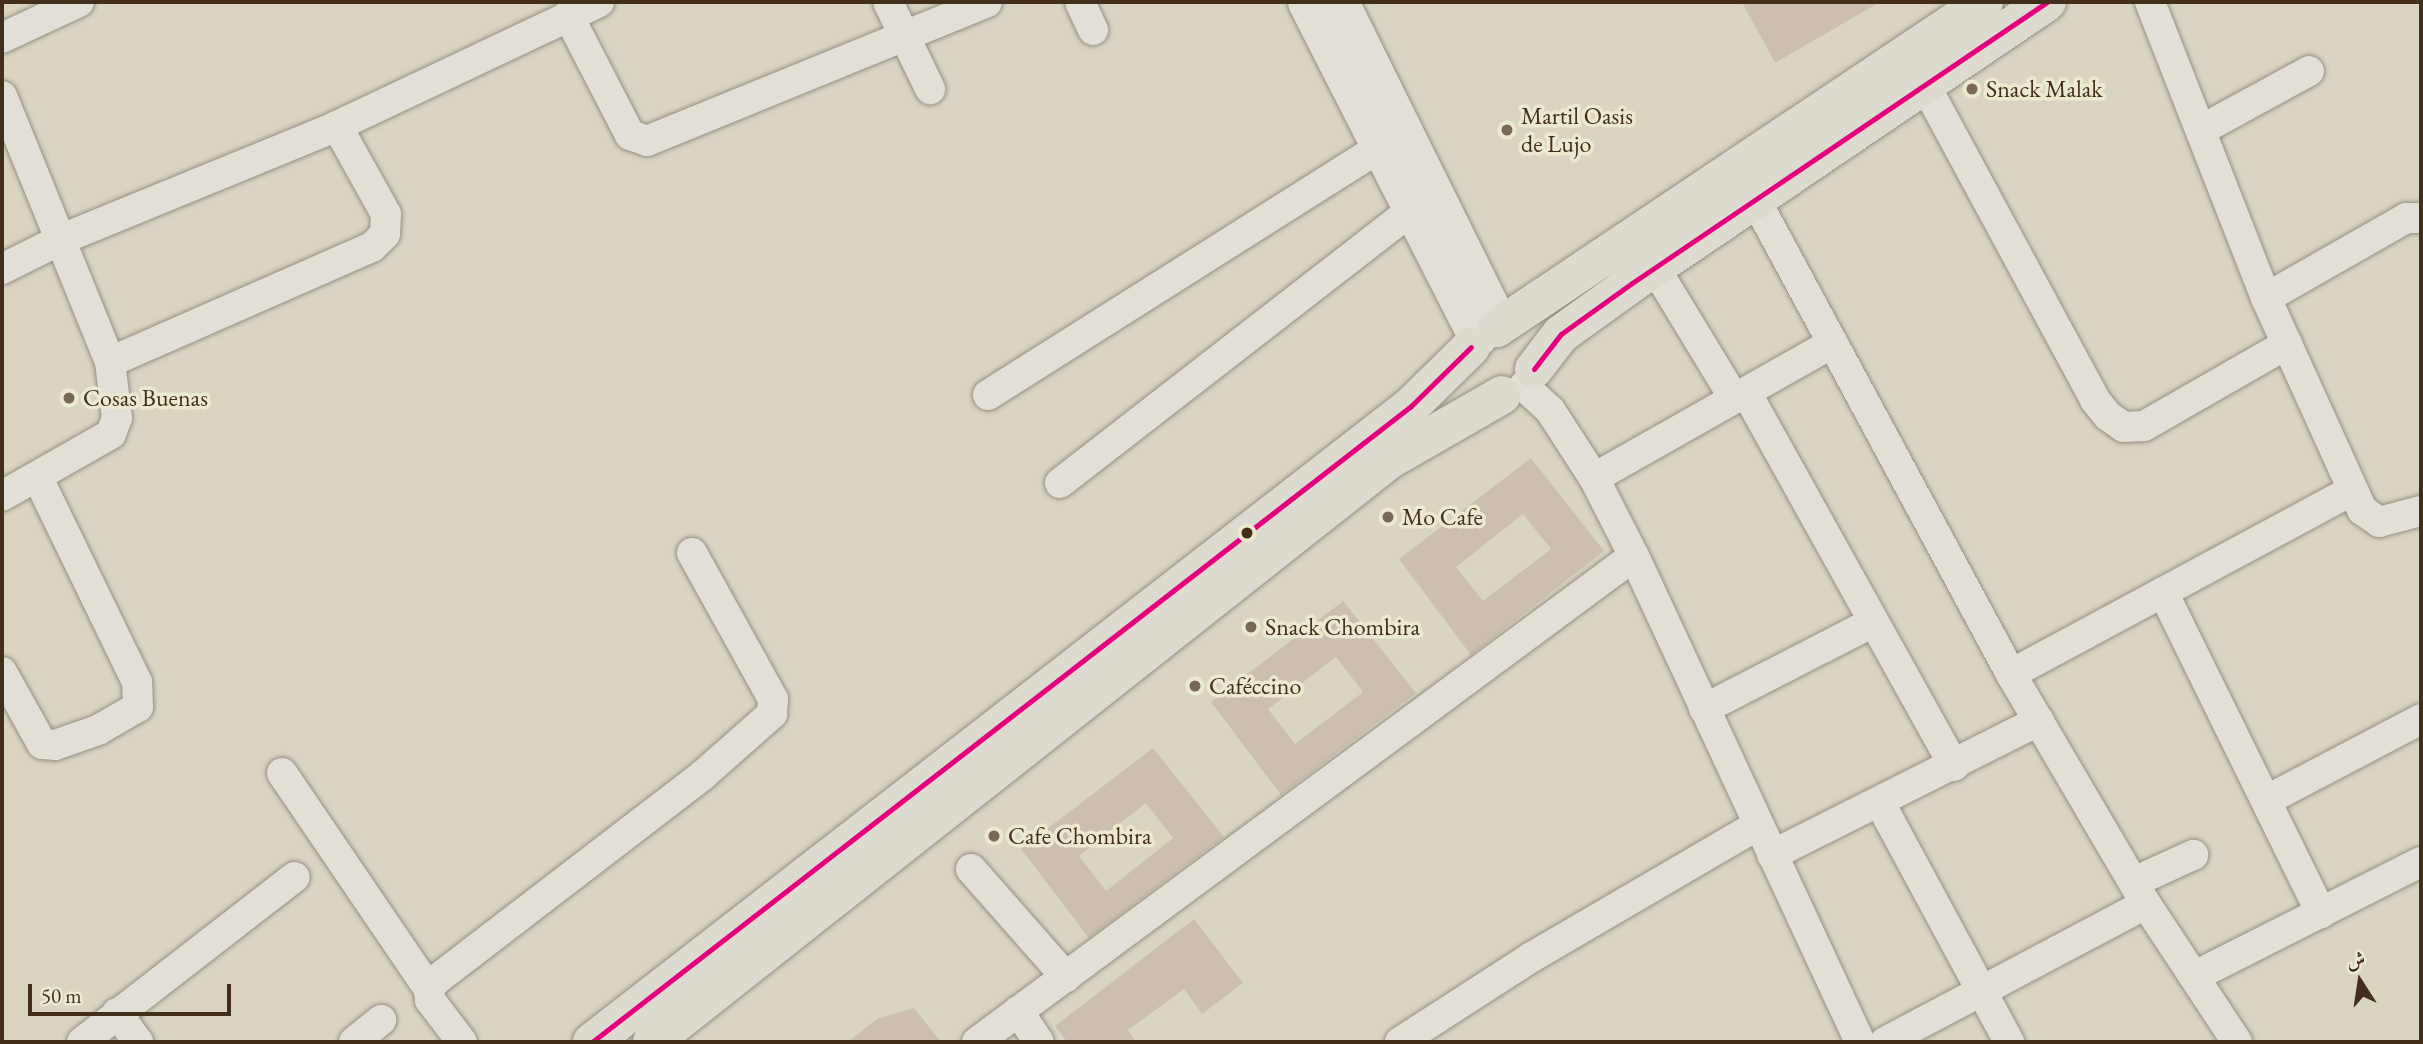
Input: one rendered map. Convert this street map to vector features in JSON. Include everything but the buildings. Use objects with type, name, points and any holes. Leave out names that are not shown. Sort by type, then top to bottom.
[{"type":"main road","points":[[592,1042],[1411,406],[1485,335],[1984,2]]},
{"type":"main road","points":[[652,1042],[1389,460],[1520,383],[1561,334],[2047,2]]},
{"type":"main road","points":[[1508,328],[1527,338],[1520,383],[1491,393],[1473,380],[1468,358],[1485,335],[1508,328]]},
{"type":"street","points":[[2,38],[79,2]]},
{"type":"street","points":[[2,269],[62,239],[337,126],[599,2]]},
{"type":"street","points":[[888,2],[900,35],[929,89]]},
{"type":"street","points":[[568,15],[630,135],[647,141],[986,2]]},
{"type":"street","points":[[1080,2],[1093,30]]},
{"type":"street","points":[[1306,2],[1380,147],[1485,335]]},
{"type":"street","points":[[1340,2],[1489,303],[1485,335]]},
{"type":"street","points":[[2150,2],[2266,298],[2362,510],[2379,522],[2421,511]]},
{"type":"street","points":[[2201,130],[2309,71]]},
{"type":"street","points":[[1924,85],[2095,400],[2108,416],[2124,427],[2144,426],[2287,344]]},
{"type":"street","points":[[2,96],[110,362],[117,418],[111,434],[38,478],[2,496]]},
{"type":"street","points":[[110,362],[378,241],[384,234],[386,214],[337,126]]},
{"type":"street","points":[[988,395],[1380,147]]},
{"type":"street","points":[[1755,199],[2011,674],[2141,893],[2237,1042]]},
{"type":"street","points":[[1060,483],[1414,208]]},
{"type":"street","points":[[2266,298],[2406,218],[2421,218]]},
{"type":"street","points":[[1655,268],[1740,395],[1954,766]]},
{"type":"street","points":[[1594,478],[1833,343]]},
{"type":"street","points":[[1520,383],[1550,410],[1594,478],[1634,556],[1860,1042]]},
{"type":"street","points":[[2,672],[42,744],[55,745],[98,730],[138,707],[137,682],[38,478]]},
{"type":"street","points":[[2011,674],[2353,490]]},
{"type":"street","points":[[429,989],[704,774],[772,714],[774,699],[692,553]]},
{"type":"street","points":[[977,1042],[1634,556]]},
{"type":"street","points":[[2163,592],[2321,912]]},
{"type":"street","points":[[1704,709],[1873,622]]},
{"type":"street","points":[[2267,800],[2421,719]]},
{"type":"street","points":[[1772,855],[2039,721]]},
{"type":"street","points":[[282,773],[429,989],[430,1000],[462,1042]]},
{"type":"street","points":[[1880,803],[2009,1042]]},
{"type":"street","points":[[1400,1042],[1532,957],[1758,825]]},
{"type":"street","points":[[1885,1042],[1981,992],[2141,893],[2193,855]]},
{"type":"street","points":[[2195,976],[2421,862]]},
{"type":"street","points":[[971,869],[1066,977]]},
{"type":"street","points":[[82,1042],[295,877]]},
{"type":"street","points":[[1018,1011],[1040,1042]]},
{"type":"street","points":[[117,1013],[138,1042]]},
{"type":"street","points":[[354,1042],[381,1020]]},
{"type":"transit line","points":[[1534,369],[1561,334],[1632,283],[2047,2]]},
{"type":"transit line","points":[[592,1042],[1411,406],[1471,347]]},
{"type":"place","name":"Snack Malak","points":[[1972,89]]},
{"type":"place","name":"Martil Oasis de Lujo","points":[[1507,130]]},
{"type":"place","name":"Cosas Buenas","points":[[69,398]]},
{"type":"place","name":"Mo Cafe","points":[[1388,517]]},
{"type":"place","name":"Snack Chombira","points":[[1251,627]]},
{"type":"place","name":"Caféccino","points":[[1195,686]]},
{"type":"place","name":"Cafe Chombira","points":[[994,836]]}]
